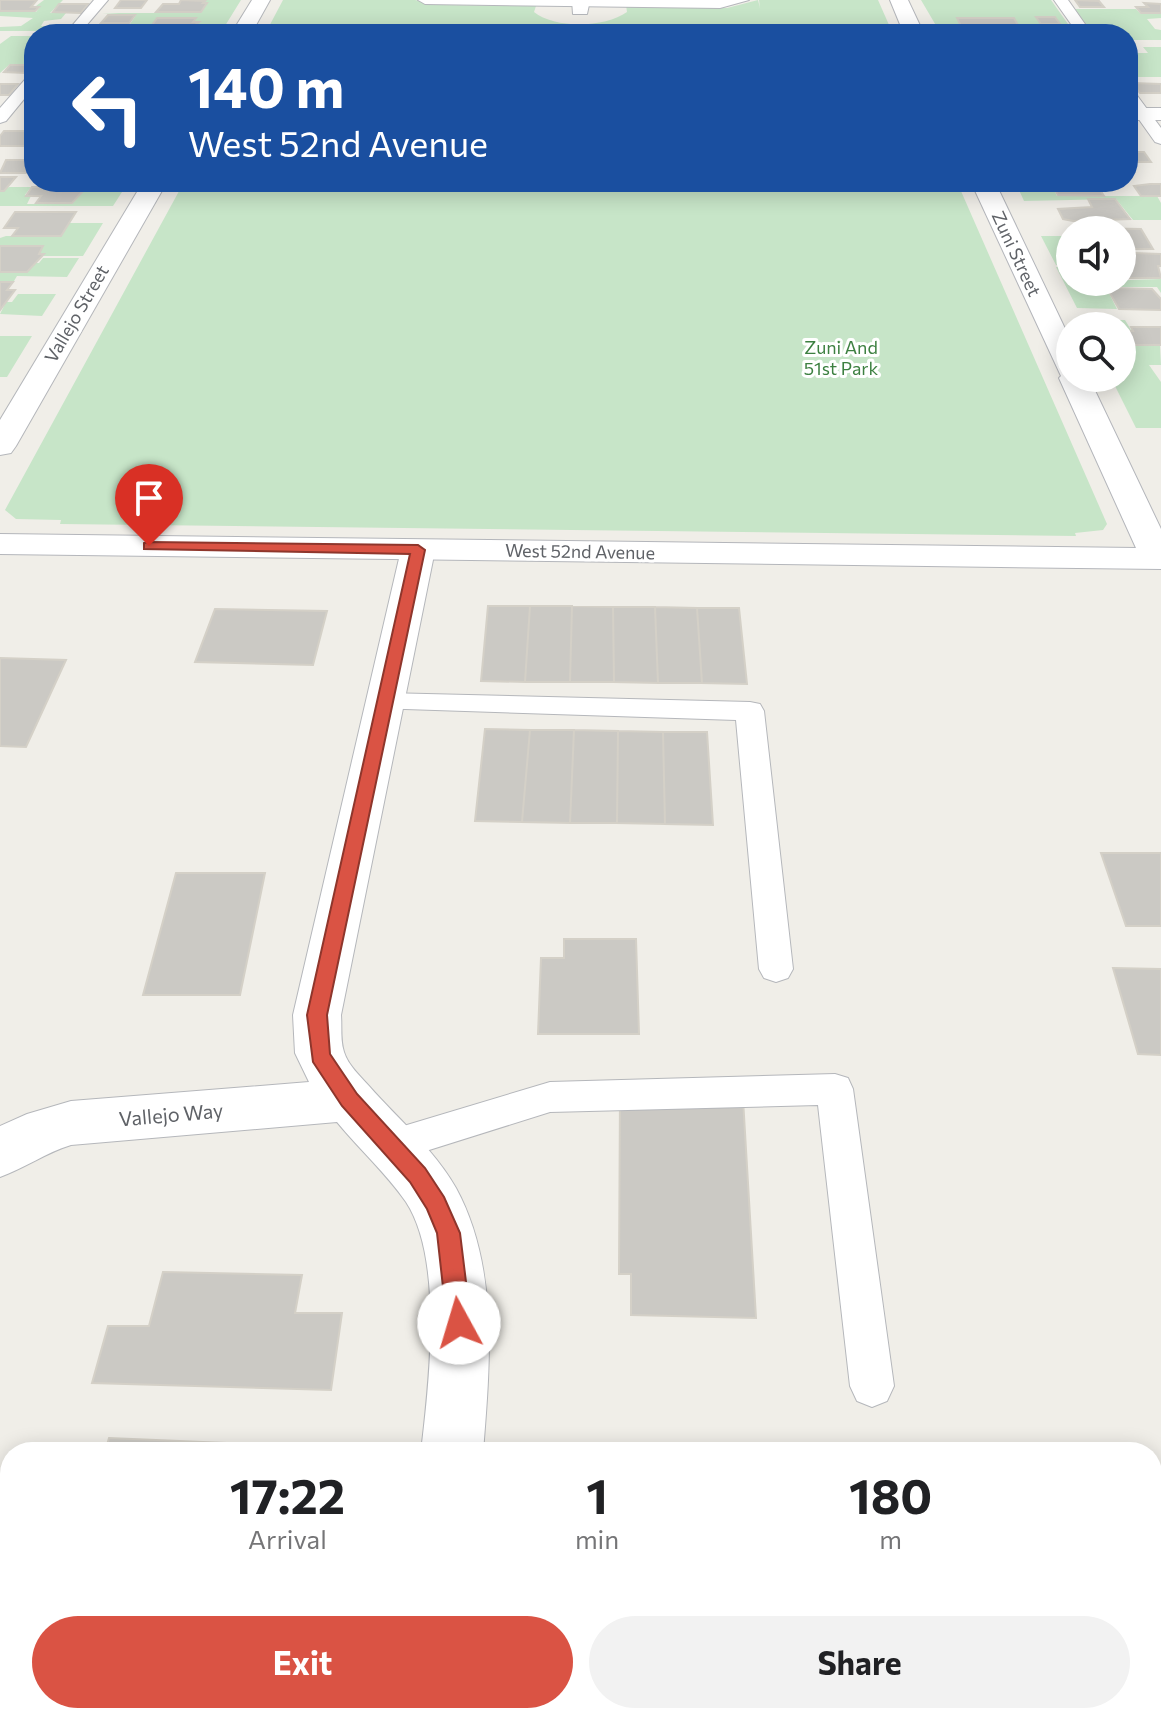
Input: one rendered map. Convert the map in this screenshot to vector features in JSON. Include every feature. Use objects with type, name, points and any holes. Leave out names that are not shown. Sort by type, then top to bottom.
[{"type":"street","points":[[247,24],[261,0]]},
{"type":"street","points":[[899,0],[910,24]]},
{"type":"street","name":"Vallejo Street","points":[[0,446],[149,192]]},
{"type":"street","name":"Zuni Street","points":[[988,192],[1056,339]]},
{"type":"street","points":[[1081,392],[1160,561]]},
{"type":"street","name":"West 52nd Avenue","points":[[0,544],[1160,561]]},
{"type":"street","points":[[418,550],[317,1015],[320,1056],[350,1100],[417,1175],[436,1204],[448,1233],[459,1323],[458,1391],[453,1442]]},
{"type":"street","name":"Vallejo Way","points":[[0,1154],[27,1136],[71,1123],[350,1100]]},
{"type":"lane","points":[[81,24],[101,0]]},
{"type":"lane","points":[[425,0],[581,5],[727,4],[742,0]]},
{"type":"lane","points":[[1061,0],[1078,24]]},
{"type":"lane","points":[[0,118],[24,90]]},
{"type":"lane","points":[[1144,114],[1161,139]]},
{"type":"lane","points":[[385,702],[750,711],[776,969]]},
{"type":"lane","points":[[391,1146],[550,1097],[835,1089],[872,1386]]},
{"type":"green space","points":[[44,0],[63,0],[50,13],[66,13],[61,19],[44,21],[42,24],[24,24],[33,18],[0,16],[0,12],[36,12],[40,7],[36,6]]},
{"type":"green space","points":[[197,0],[241,0],[226,24],[197,24],[199,22],[194,22],[196,17],[157,17],[152,24],[130,24],[136,15],[102,13],[201,13],[207,4]]},
{"type":"green space","points":[[283,0],[415,0],[442,5],[536,6],[534,12],[543,18],[567,24],[270,24]]},
{"type":"green space","points":[[758,0],[760,8],[759,0],[878,0],[889,24],[593,24],[627,12],[626,5],[727,8]]},
{"type":"green space","points":[[921,0],[1051,0],[1068,24],[935,24]]},
{"type":"green space","points":[[1075,9],[1136,9],[1141,14],[1161,14],[1161,18],[1147,19],[1155,29],[1161,30],[1161,40],[1138,40],[1138,24],[1086,24]]},
{"type":"green space","points":[[24,24],[24,31],[0,31],[0,27]]},
{"type":"green space","points":[[11,36],[24,36],[24,64],[10,64],[0,73],[0,44]]},
{"type":"green space","points":[[1143,47],[1161,47],[1161,77],[1138,77],[1138,53],[1148,53]]},
{"type":"green space","points":[[9,187],[24,187],[24,192],[27,192],[25,195],[31,196],[27,204],[72,204],[83,192],[122,192],[113,206],[0,206],[0,192]]},
{"type":"green space","name":"Zuni And 51st Park","points":[[179,192],[961,192],[1107,524],[1103,530],[1075,533],[1076,536],[60,524],[61,520],[16,519],[5,510]]},
{"type":"green space","points":[[1020,192],[1055,192],[1057,196],[1157,196],[1161,203],[1161,220],[1136,220],[1136,216],[1130,216],[1116,199],[1024,201]]},
{"type":"green space","points":[[69,223],[103,223],[83,256],[44,256],[39,253],[43,246],[0,246],[0,238],[6,236],[60,236]]},
{"type":"green space","points":[[1041,236],[1056,236],[1056,265]]},
{"type":"green space","points":[[43,258],[79,258],[67,277],[17,276],[14,281],[0,281],[0,272],[27,272],[33,263],[39,263]]},
{"type":"green space","points":[[1161,279],[1161,293],[1157,287],[1136,287],[1136,280]]},
{"type":"green space","points":[[18,294],[56,294],[42,316],[0,314],[6,302],[12,302]]},
{"type":"green space","points":[[1071,296],[1110,296],[1117,309],[1077,308]]},
{"type":"green space","points":[[0,336],[32,336],[7,377],[0,377]]},
{"type":"green space","points":[[1136,346],[1160,346],[1161,365],[1149,365],[1161,382],[1161,428],[1136,428],[1118,392],[1136,392]]},
{"type":"building","points":[[0,0],[37,0],[31,7],[39,7],[35,11],[0,11]]},
{"type":"building","points":[[121,0],[147,0],[141,8],[115,8]]},
{"type":"building","points":[[181,0],[207,3],[201,12],[156,12],[163,4],[179,4]]},
{"type":"building","points":[[1075,0],[1099,1],[1104,7],[1080,7]]},
{"type":"building","points":[[1144,3],[1161,4],[1161,13],[1141,13],[1136,7],[1148,7]]},
{"type":"building","points":[[59,4],[88,4],[81,13],[53,12]]},
{"type":"building","points":[[108,15],[135,15],[129,23],[101,23]]},
{"type":"building","points":[[1036,17],[1055,17],[1060,24],[1041,24]]},
{"type":"building","points":[[157,18],[196,18],[193,22],[199,22],[196,24],[153,24]]},
{"type":"building","points":[[957,18],[1014,18],[1017,24],[960,24]]},
{"type":"building","points":[[10,65],[24,65],[24,73],[4,72]]},
{"type":"building","points":[[1138,83],[1161,84],[1161,93],[1140,93]]},
{"type":"building","points":[[0,84],[18,84],[9,95],[0,95]]},
{"type":"building","points":[[4,131],[24,131],[24,146],[0,146],[0,136]]},
{"type":"building","points":[[1138,152],[1144,152],[1151,162],[1138,162]]},
{"type":"building","points":[[6,160],[24,160],[24,173],[0,173]]},
{"type":"building","points":[[0,177],[16,177],[4,191],[0,191]]},
{"type":"building","points":[[1161,184],[1161,196],[1141,196],[1138,186]]},
{"type":"building","points":[[29,192],[82,192],[72,203],[36,203],[41,196],[26,196]]},
{"type":"building","points":[[1056,192],[1101,192],[1104,196],[1058,195]]},
{"type":"building","points":[[1088,199],[1115,199],[1128,216],[1062,216],[1058,209],[1092,207]]},
{"type":"building","points":[[15,212],[76,212],[61,236],[12,236],[18,228],[4,228]]},
{"type":"building","points":[[1136,229],[1141,229],[1153,249],[1136,249]]},
{"type":"building","points":[[0,246],[43,246],[39,254],[44,254],[27,272],[0,272]]},
{"type":"building","points":[[1136,253],[1161,254],[1161,266],[1158,266],[1161,278],[1136,278]]},
{"type":"building","points":[[0,282],[13,282],[7,290],[15,290],[0,310]]},
{"type":"building","points":[[1136,289],[1152,289],[1161,299],[1161,310],[1119,309],[1112,296],[1136,296]]},
{"type":"building","points":[[1136,327],[1161,327],[1161,345],[1136,345]]},
{"type":"building","points":[[488,606],[530,606],[525,682],[481,681]]},
{"type":"building","points":[[530,606],[572,606],[570,682],[525,682]]},
{"type":"building","points":[[572,606],[613,607],[614,682],[570,682]]},
{"type":"building","points":[[613,607],[655,607],[658,683],[614,682]]},
{"type":"building","points":[[655,607],[697,608],[702,683],[658,683]]},
{"type":"building","points":[[697,608],[739,608],[747,684],[702,683]]},
{"type":"building","points":[[215,609],[327,611],[313,665],[195,662]]},
{"type":"building","points":[[0,658],[66,660],[26,747],[0,746]]},
{"type":"building","points":[[485,729],[530,730],[522,822],[475,821]]},
{"type":"building","points":[[530,730],[574,730],[570,823],[522,822]]},
{"type":"building","points":[[574,730],[618,731],[617,823],[570,823]]},
{"type":"building","points":[[618,731],[663,732],[665,824],[617,823]]},
{"type":"building","points":[[663,732],[707,732],[713,825],[665,824]]},
{"type":"building","points":[[1101,853],[1161,853],[1161,926],[1126,926]]},
{"type":"building","points":[[176,873],[265,873],[240,995],[143,995]]},
{"type":"building","points":[[564,939],[636,939],[639,1034],[538,1034],[541,958],[564,958]]},
{"type":"building","points":[[1113,968],[1161,969],[1161,1055],[1138,1054]]},
{"type":"building","points":[[620,1095],[743,1099],[756,1318],[631,1315],[631,1274],[619,1274]]},
{"type":"building","points":[[163,1272],[302,1275],[295,1313],[342,1313],[331,1390],[92,1383],[108,1326],[149,1326]]},
{"type":"building","points":[[109,1438],[205,1442],[108,1442]]},
{"type":"route","points":[[149,546],[418,550],[317,1015],[320,1056],[350,1100],[417,1175],[436,1204],[448,1233],[459,1323]]}]
